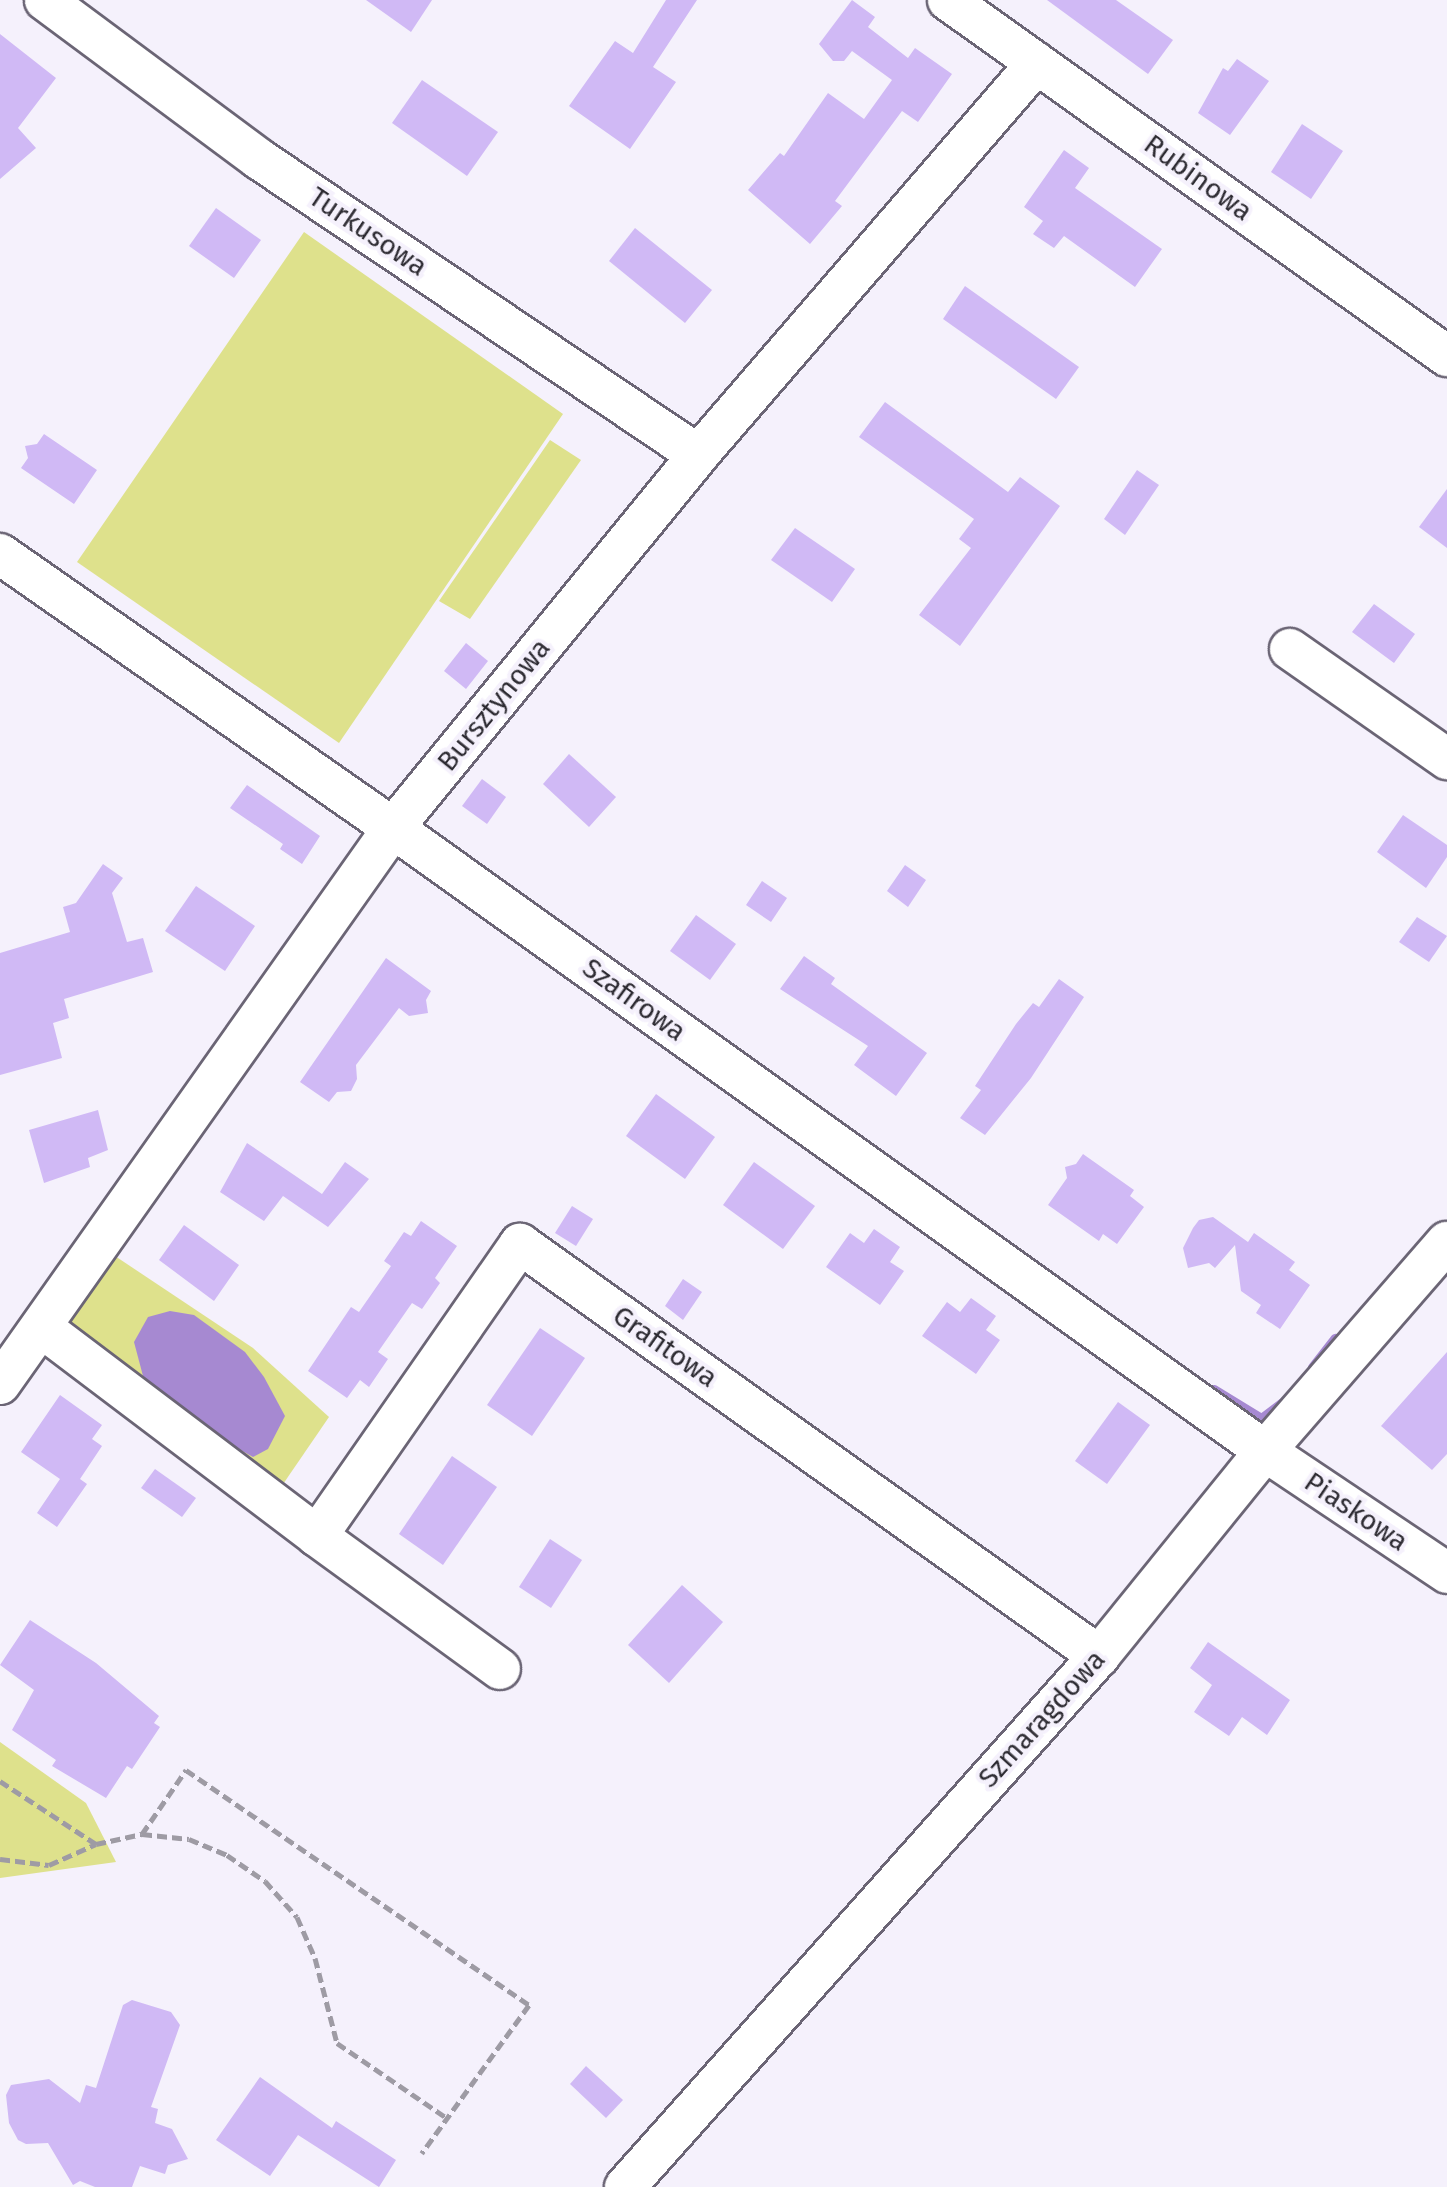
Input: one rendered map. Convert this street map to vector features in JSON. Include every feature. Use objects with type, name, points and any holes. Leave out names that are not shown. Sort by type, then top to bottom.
[{"type":"street","name":"Turkusowa","points":[[45,0],[260,159],[698,456]]},
{"type":"street","name":"Rubinowa","points":[[948,0],[1447,356]]},
{"type":"street","name":"Bursztynowa","points":[[0,1384],[393,828],[698,456],[1036,63]]},
{"type":"street","name":"Szafirowa","points":[[0,554],[393,828],[1265,1451]]},
{"type":"street","points":[[1290,649],[1447,759]]},
{"type":"street","name":"Szmaragdowa","points":[[625,2187],[1099,1656],[1265,1451],[1447,1242]]},
{"type":"street","name":"Grafitowa","points":[[317,1536],[520,1244],[1099,1656]]},
{"type":"street","points":[[41,1327],[500,1669]]},
{"type":"street","name":"Piaskowa","points":[[1265,1451],[1447,1574]]},
{"type":"path","points":[[142,1834],[186,1770],[528,2005],[422,2153]]},
{"type":"path","points":[[0,1782],[96,1844]]},
{"type":"path","points":[[0,1858],[49,1865],[96,1844],[142,1834],[189,1838],[227,1855],[265,1881],[297,1917],[309,1944],[337,2042],[447,2118]]},
{"type":"green space","points":[[304,232],[563,414],[339,743],[77,562]]},
{"type":"green space","points":[[550,440],[581,460],[470,619],[439,601]]},
{"type":"green space","points":[[106,1250],[253,1348],[329,1417],[279,1490],[63,1325]]},
{"type":"green space","points":[[0,1742],[86,1803],[116,1862],[0,1878]]},
{"type":"shaded area","points":[[170,1311],[194,1315],[245,1352],[264,1377],[285,1416],[268,1449],[253,1457],[230,1444],[184,1414],[143,1376],[134,1342],[148,1317]]},
{"type":"building","points":[[366,0],[432,0],[411,32]]},
{"type":"building","points":[[666,0],[697,0],[653,67],[676,82],[630,149],[569,106],[615,41],[633,53]]},
{"type":"building","points":[[852,0],[875,17],[868,27],[908,58],[915,48],[952,74],[918,122],[902,111],[835,201],[842,206],[810,244],[748,190],[780,153],[784,156],[828,93],[864,119],[892,80],[852,51],[844,61],[833,61],[819,44]]},
{"type":"building","points":[[1047,0],[1116,0],[1173,40],[1148,74]]},
{"type":"building","points":[[0,34],[56,78],[18,128],[36,148],[0,179]]},
{"type":"building","points":[[1237,59],[1269,81],[1230,135],[1198,113],[1223,68],[1228,71]]},
{"type":"building","points":[[422,80],[498,132],[467,176],[392,123]]},
{"type":"building","points":[[1302,124],[1343,151],[1311,199],[1271,172]]},
{"type":"building","points":[[1064,150],[1089,168],[1075,188],[1162,249],[1135,287],[1064,236],[1054,248],[1033,234],[1043,221],[1024,207]]},
{"type":"building","points":[[216,208],[261,240],[234,278],[189,246]]},
{"type":"building","points":[[635,228],[712,290],[685,323],[609,261]]},
{"type":"building","points":[[965,286],[1079,367],[1056,399],[943,319]]},
{"type":"building","points":[[885,402],[1008,492],[1020,477],[1060,506],[960,646],[919,615],[971,548],[959,539],[974,519],[859,437]]},
{"type":"building","points":[[44,434],[97,470],[74,504],[21,468],[28,458],[25,446],[37,444]]},
{"type":"building","points":[[1137,470],[1159,485],[1125,535],[1104,519]]},
{"type":"building","points":[[1447,489],[1447,548],[1419,527]]},
{"type":"building","points":[[795,528],[855,569],[832,602],[771,560]]},
{"type":"building","points":[[1374,604],[1415,634],[1394,663],[1352,632]]},
{"type":"building","points":[[466,643],[488,661],[466,689],[444,671]]},
{"type":"building","points":[[569,754],[616,797],[589,827],[543,784]]},
{"type":"building","points":[[482,779],[506,797],[487,824],[462,806]]},
{"type":"building","points":[[247,785],[320,836],[302,864],[280,849],[283,844],[230,808]]},
{"type":"building","points":[[1403,815],[1447,845],[1447,857],[1426,888],[1377,852]]},
{"type":"building","points":[[103,864],[123,878],[112,893],[127,942],[143,938],[153,972],[64,999],[69,1018],[53,1023],[62,1058],[0,1075],[0,953],[70,932],[63,907],[76,903]]},
{"type":"building","points":[[905,865],[926,880],[908,907],[887,891]]},
{"type":"building","points":[[762,881],[787,898],[771,922],[746,905]]},
{"type":"building","points":[[196,886],[255,926],[225,971],[165,931]]},
{"type":"building","points":[[696,915],[736,944],[710,980],[670,951]]},
{"type":"building","points":[[1417,917],[1447,936],[1429,962],[1399,942]]},
{"type":"building","points":[[804,956],[835,978],[831,984],[927,1053],[896,1096],[854,1065],[868,1046],[780,989]]},
{"type":"building","points":[[386,958],[431,991],[426,1000],[428,1013],[409,1016],[399,1008],[356,1065],[357,1079],[351,1091],[337,1092],[329,1102],[300,1082]]},
{"type":"building","points":[[1059,979],[1084,997],[1031,1078],[985,1135],[960,1118],[981,1090],[975,1086],[1016,1024],[1033,1003],[1039,1007]]},
{"type":"building","points":[[656,1094],[715,1137],[685,1179],[626,1136]]},
{"type":"building","points":[[98,1110],[108,1150],[88,1158],[90,1167],[44,1183],[29,1130]]},
{"type":"building","points":[[247,1143],[322,1194],[345,1162],[369,1179],[328,1227],[283,1196],[264,1221],[220,1192]]},
{"type":"building","points":[[1083,1154],[1134,1190],[1130,1196],[1144,1207],[1117,1244],[1103,1234],[1099,1241],[1048,1205],[1067,1178],[1065,1167],[1076,1164]]},
{"type":"building","points":[[754,1162],[815,1206],[783,1249],[723,1205]]},
{"type":"building","points":[[572,1206],[593,1219],[576,1246],[555,1233]]},
{"type":"building","points":[[1213,1217],[1248,1242],[1254,1233],[1295,1262],[1289,1270],[1310,1285],[1280,1329],[1256,1313],[1261,1305],[1241,1291],[1235,1245],[1215,1268],[1209,1263],[1188,1268],[1183,1248],[1199,1220]]},
{"type":"building","points":[[421,1221],[457,1246],[435,1278],[440,1283],[422,1309],[412,1303],[378,1352],[388,1359],[369,1387],[360,1380],[347,1398],[308,1371],[351,1307],[359,1312],[391,1266],[384,1261],[404,1232],[411,1236]]},
{"type":"building","points":[[184,1225],[239,1265],[214,1301],[159,1260]]},
{"type":"building","points":[[874,1229],[900,1247],[890,1262],[904,1271],[880,1305],[826,1267],[850,1233],[864,1243]]},
{"type":"building","points":[[683,1279],[702,1292],[683,1320],[665,1306]]},
{"type":"building","points":[[971,1298],[996,1316],[986,1330],[1000,1340],[976,1374],[922,1336],[947,1302],[960,1312]]},
{"type":"building","points":[[540,1328],[585,1358],[532,1436],[487,1405]]},
{"type":"building","points":[[1447,1352],[1447,1454],[1432,1470],[1381,1426]]},
{"type":"building","points":[[60,1395],[102,1425],[92,1439],[102,1446],[80,1479],[87,1484],[57,1527],[37,1513],[60,1479],[21,1452]]},
{"type":"building","points":[[1118,1402],[1150,1425],[1107,1484],[1075,1461]]},
{"type":"building","points":[[452,1456],[497,1487],[443,1565],[399,1534]]},
{"type":"building","points":[[155,1469],[196,1498],[182,1517],[141,1488]]},
{"type":"building","points":[[550,1539],[582,1560],[551,1608],[519,1587]]},
{"type":"building","points":[[682,1585],[723,1622],[669,1683],[628,1645]]},
{"type":"building","points":[[30,1620],[96,1663],[159,1716],[154,1723],[160,1727],[132,1769],[127,1766],[106,1798],[52,1766],[56,1760],[12,1730],[34,1690],[0,1665]]},
{"type":"building","points":[[1208,1642],[1290,1700],[1267,1735],[1242,1717],[1229,1736],[1194,1712],[1212,1685],[1190,1668]]},
{"type":"building","points":[[132,2000],[171,2012],[180,2025],[151,2107],[158,2109],[155,2123],[172,2129],[188,2159],[168,2165],[165,2174],[140,2166],[132,2187],[95,2187],[80,2181],[73,2185],[48,2143],[26,2144],[18,2140],[9,2123],[6,2095],[11,2085],[49,2079],[80,2103],[86,2085],[96,2088],[123,2005]]},
{"type":"building","points":[[586,2066],[623,2100],[606,2118],[570,2084]]},
{"type":"building","points":[[260,2077],[332,2128],[336,2121],[396,2160],[379,2187],[298,2135],[270,2176],[216,2140]]},
{"type":"waterway","points":[[1312,1367],[1335,1338]]},
{"type":"waterway","points":[[1214,1389],[1263,1419]]},
{"type":"waterway","points":[[1261,1418],[1286,1399]]}]
